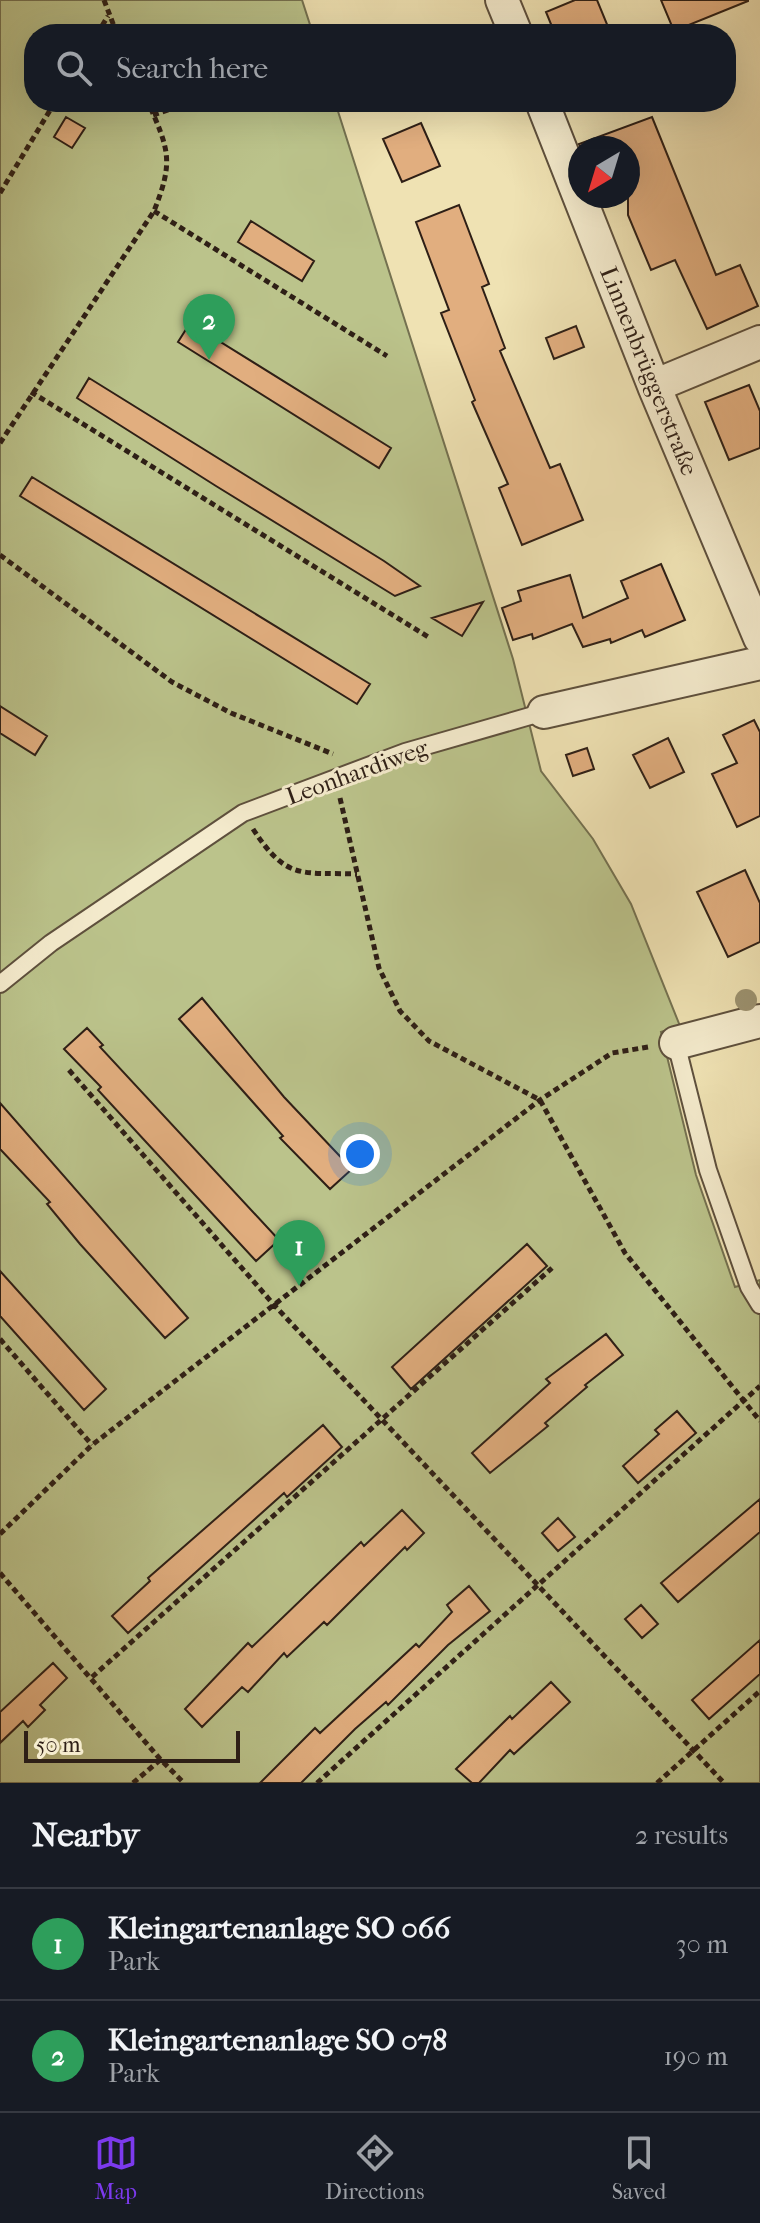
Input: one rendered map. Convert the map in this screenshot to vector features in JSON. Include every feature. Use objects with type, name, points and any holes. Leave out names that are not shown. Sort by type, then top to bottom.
[{"type":"street","points":[[502,0],[512,24]]},
{"type":"street","name":"Linnenbrüggerstraße","points":[[546,112],[654,386],[760,638]]},
{"type":"street","points":[[654,386],[760,342]]},
{"type":"street","name":"Leonhardiweg","points":[[544,712],[760,663]]},
{"type":"street","points":[[676,1043],[760,1021]]},
{"type":"lane","name":"Leonhardiweg","points":[[0,984],[51,943],[243,813],[358,770],[544,712]]},
{"type":"lane","points":[[676,1043],[708,1170],[749,1287],[760,1305]]},
{"type":"path","points":[[104,0],[112,24]]},
{"type":"path","points":[[103,24],[108,15]]},
{"type":"path","points":[[0,193],[49,112]]},
{"type":"path","points":[[0,443],[154,211],[166,181],[169,157],[152,112]]},
{"type":"path","points":[[153,115],[162,112]]},
{"type":"path","points":[[154,211],[387,356]]},
{"type":"path","points":[[31,392],[430,638]]},
{"type":"path","points":[[0,555],[172,682],[231,713],[340,757],[358,770]]},
{"type":"path","points":[[335,778],[379,968],[400,1011],[429,1041],[540,1100],[625,1253],[760,1421]]},
{"type":"path","points":[[243,813],[266,848],[293,872],[357,874]]},
{"type":"path","points":[[0,1534],[92,1445],[540,1100],[612,1053],[676,1043]]},
{"type":"path","points":[[69,1070],[275,1306],[724,1783]]},
{"type":"path","points":[[92,1677],[552,1268]]},
{"type":"path","points":[[0,1339],[92,1445]]},
{"type":"path","points":[[317,1783],[760,1386]]},
{"type":"path","points":[[0,1573],[184,1783]]},
{"type":"path","points":[[657,1783],[760,1691]]},
{"type":"path","points":[[133,1783],[160,1759]]},
{"type":"green space","points":[[0,0],[302,0],[310,24],[24,24],[24,112],[338,112],[513,659],[541,771],[593,839],[631,904],[680,1026],[661,1032],[696,1175],[735,1287],[760,1280],[760,1783],[0,1783]]},
{"type":"building","points":[[575,0],[597,0],[607,24],[551,24],[546,12]]},
{"type":"building","points":[[661,0],[748,0],[691,24],[671,24]]},
{"type":"building","points":[[66,117],[85,128],[72,148],[54,137]]},
{"type":"building","points":[[652,117],[716,275],[740,265],[758,306],[707,329],[675,260],[651,270],[628,215],[628,208],[640,208],[640,136],[601,136]]},
{"type":"building","points":[[421,123],[440,166],[402,182],[383,139]]},
{"type":"building","points":[[459,205],[489,284],[482,287],[505,348],[500,351],[550,468],[560,464],[583,520],[522,545],[499,488],[508,484],[472,402],[475,400],[441,313],[449,310],[416,222]]},
{"type":"building","points":[[251,221],[314,261],[302,281],[238,242]]},
{"type":"building","points":[[190,323],[391,448],[379,468],[178,342]]},
{"type":"building","points":[[576,326],[584,347],[554,359],[546,338]]},
{"type":"building","points":[[89,378],[420,586],[395,596],[216,486],[77,398]]},
{"type":"building","points":[[749,385],[760,411],[760,448],[729,460],[705,402]]},
{"type":"building","points":[[32,477],[370,684],[357,704],[20,496]]},
{"type":"building","points":[[661,564],[685,620],[645,637],[642,630],[611,643],[610,639],[583,647],[572,624],[533,639],[532,634],[513,640],[502,608],[521,601],[518,591],[570,575],[583,618],[628,598],[621,581]]},
{"type":"building","points":[[483,602],[462,636],[432,618]]},
{"type":"building","points":[[0,706],[47,736],[35,755],[0,733]]},
{"type":"building","points":[[754,720],[760,732],[760,816],[737,827],[712,774],[737,763],[723,735]]},
{"type":"building","points":[[668,738],[684,772],[650,788],[633,755]]},
{"type":"building","points":[[587,748],[594,769],[573,776],[566,755]]},
{"type":"building","points":[[745,870],[760,903],[760,942],[728,957],[697,892]]},
{"type":"building","points":[[202,998],[284,1097],[352,1169],[330,1189],[280,1138],[283,1136],[179,1019]]},
{"type":"building","points":[[87,1028],[103,1045],[100,1047],[279,1240],[256,1261],[64,1049]]},
{"type":"building","points":[[0,1103],[188,1318],[165,1338],[80,1244],[47,1204],[50,1202],[0,1149]]},
{"type":"building","points":[[527,1244],[547,1266],[411,1389],[392,1367]]},
{"type":"building","points":[[0,1271],[106,1389],[84,1410],[0,1316]]},
{"type":"building","points":[[606,1334],[623,1355],[585,1385],[587,1387],[545,1423],[548,1426],[490,1473],[472,1453],[550,1383],[546,1379]]},
{"type":"building","points":[[677,1411],[696,1433],[638,1483],[623,1466],[659,1434],[655,1430]]},
{"type":"building","points":[[323,1425],[342,1447],[287,1497],[284,1493],[128,1633],[112,1616],[150,1581],[148,1578]]},
{"type":"building","points":[[760,1499],[760,1532],[678,1602],[661,1583]]},
{"type":"building","points":[[402,1510],[424,1533],[407,1550],[405,1547],[327,1625],[324,1622],[287,1657],[284,1653],[248,1692],[242,1687],[202,1727],[185,1709],[248,1643],[252,1647],[361,1542],[364,1546]]},
{"type":"building","points":[[558,1518],[575,1537],[558,1551],[542,1533]]},
{"type":"building","points":[[469,1586],[490,1611],[448,1645],[388,1705],[386,1702],[355,1729],[301,1783],[260,1783],[315,1728],[320,1733],[416,1644],[419,1647],[452,1612],[447,1605]]},
{"type":"building","points":[[641,1605],[658,1624],[642,1638],[625,1619]]},
{"type":"building","points":[[760,1640],[760,1674],[709,1719],[692,1700]]},
{"type":"building","points":[[53,1663],[67,1678],[40,1705],[45,1710],[28,1727],[23,1721],[0,1743],[0,1712]]},
{"type":"building","points":[[551,1682],[570,1702],[514,1754],[510,1750],[479,1783],[472,1783],[456,1769],[510,1716],[512,1719]]},
{"type":"place","name":"Kleingartenanlage SO 078","points":[[209,360]]},
{"type":"place","name":"Kleingartenanlage SO 066","points":[[299,1286]]}]
